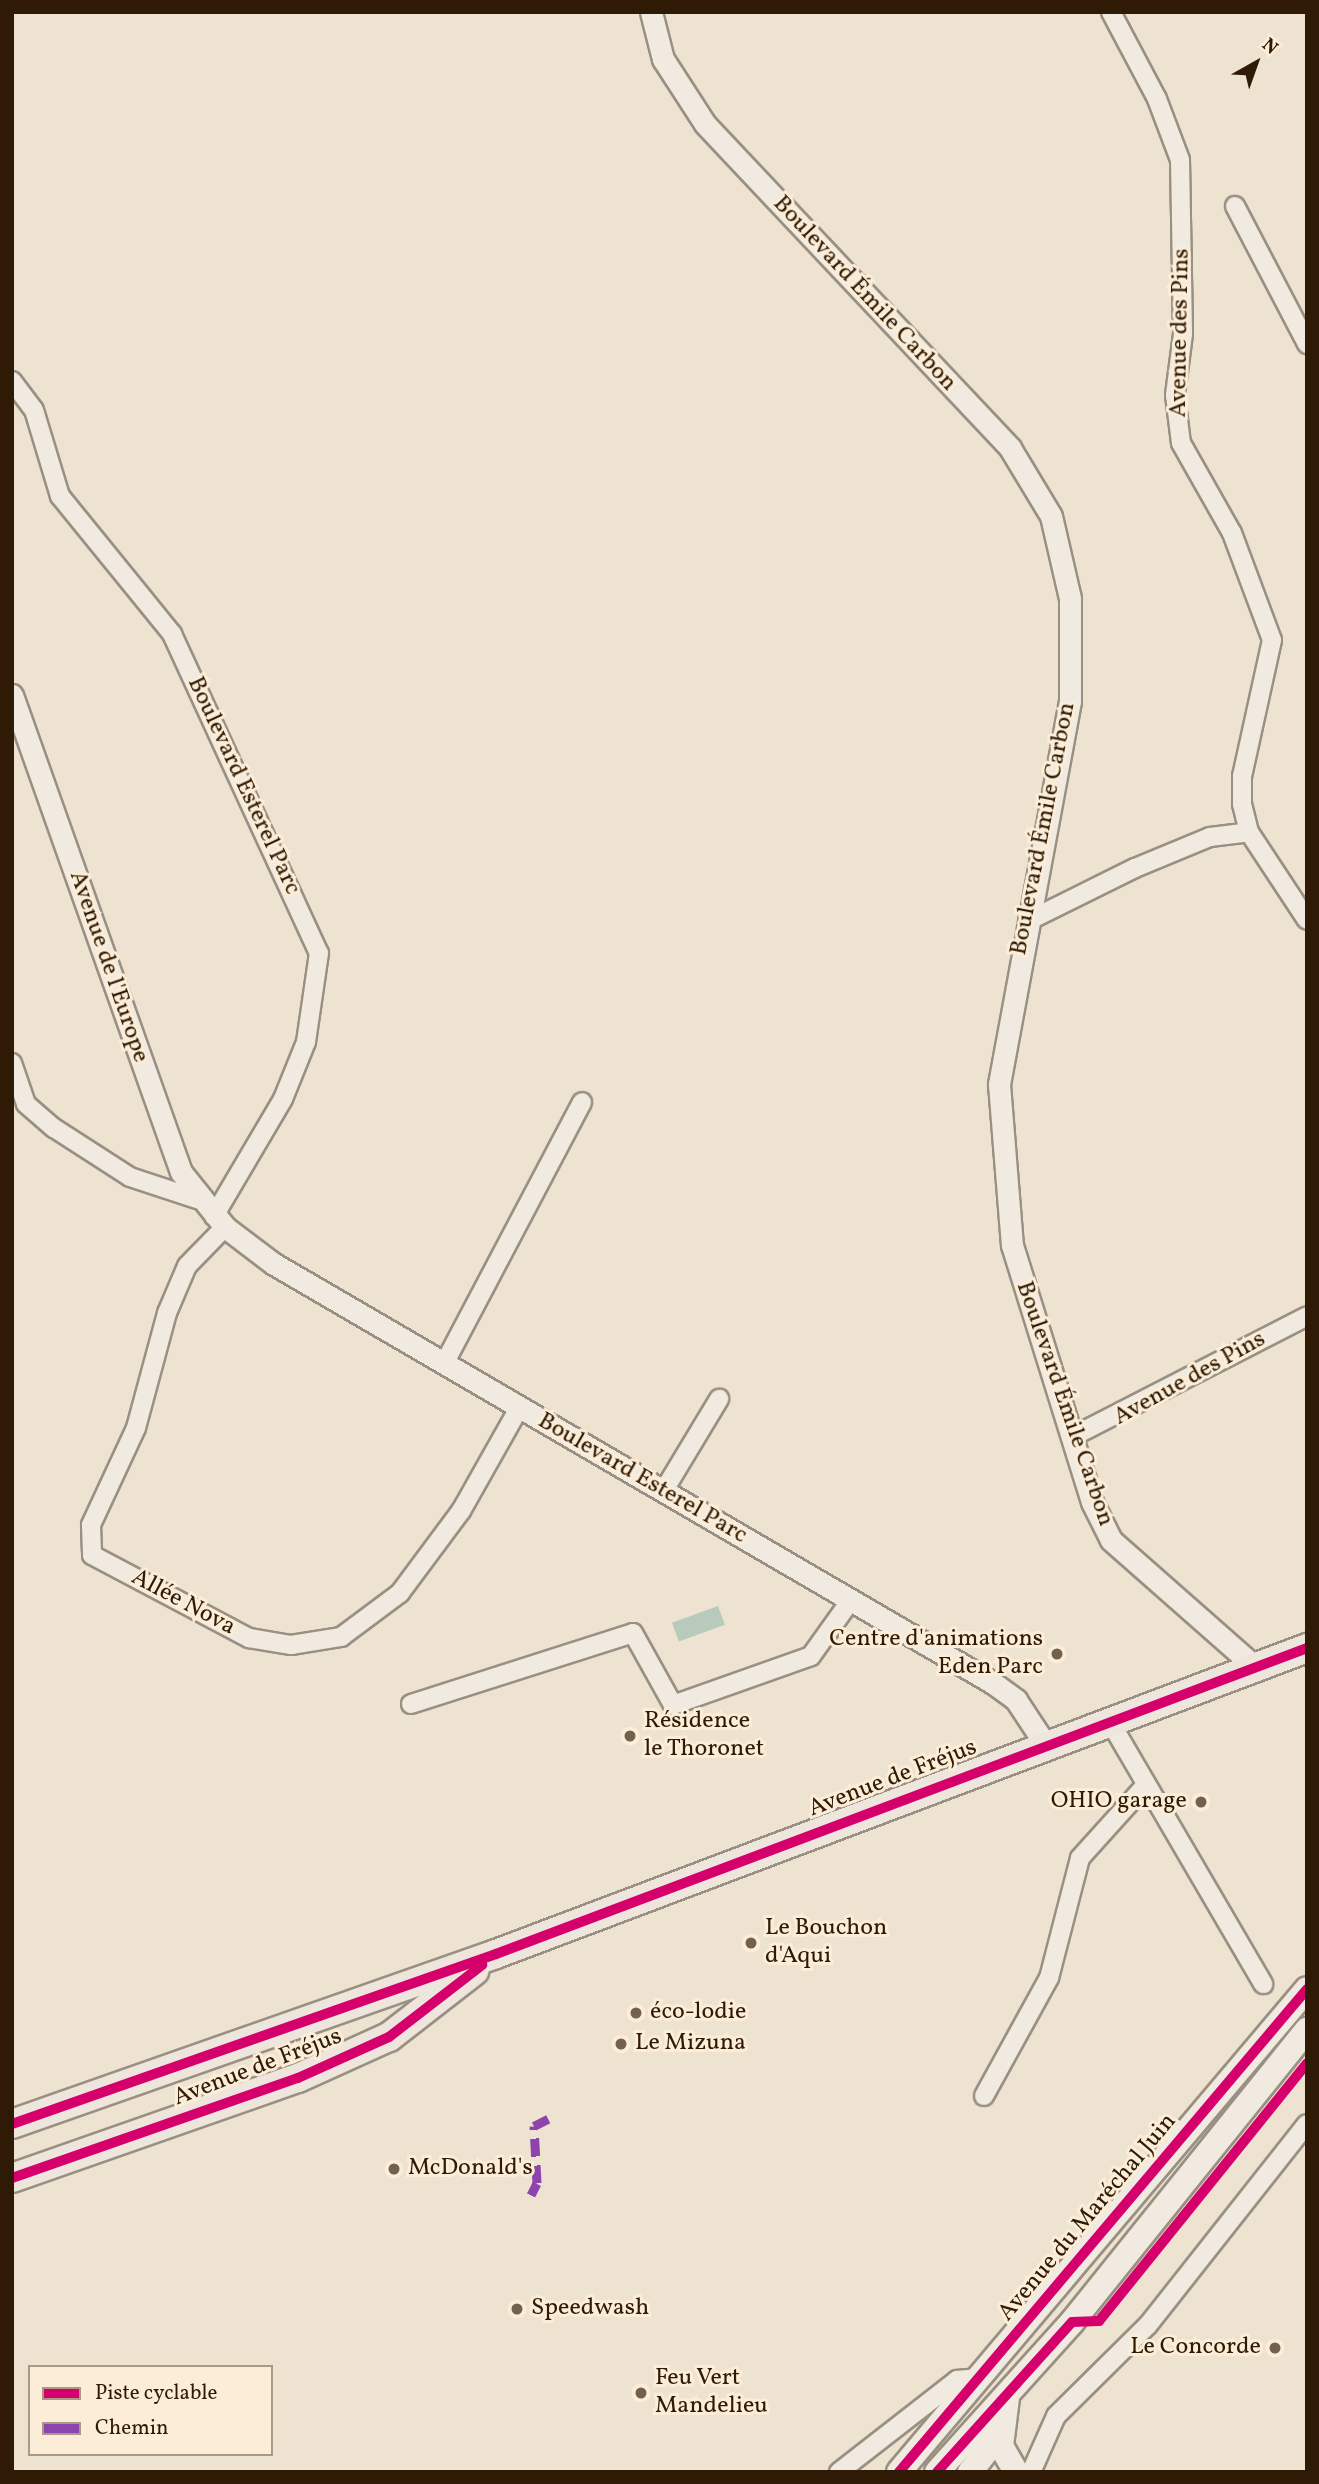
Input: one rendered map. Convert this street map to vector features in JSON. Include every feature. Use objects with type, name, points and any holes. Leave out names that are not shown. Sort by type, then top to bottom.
[{"type":"main road","name":"Avenue de Fréjus","points":[[12,2124],[496,1954],[1045,1744],[1307,1648]]},
{"type":"main road","name":"Avenue de Fréjus","points":[[12,2178],[298,2078],[389,2037],[496,1954]]},
{"type":"main road","name":"Avenue du Maréchal Juin","points":[[899,2472],[982,2378],[1307,1989]]},
{"type":"main road","name":"Avenue du Maréchal Juin","points":[[937,2472],[1008,2397],[1307,2030]]},
{"type":"main road","points":[[970,2472],[1000,2434],[1008,2397]]},
{"type":"main road","points":[[1000,2434],[1025,2471]]},
{"type":"street","name":"Boulevard Émile Carbon","points":[[651,12],[663,59],[705,124],[1010,448],[1051,516],[1070,598],[1070,701],[999,1084],[999,1150],[1012,1245],[1092,1502],[1125,1558],[1255,1667]]},
{"type":"street","name":"Avenue des Pins","points":[[1111,12],[1157,99],[1180,160],[1183,334],[1175,395],[1181,443],[1232,533],[1272,640],[1242,776],[1249,832],[1307,920]]},
{"type":"street","points":[[1235,206],[1307,344]]},
{"type":"street","name":"Boulevard Esterel Parc","points":[[12,381],[34,411],[60,496],[172,634],[319,953],[306,1042],[283,1099],[220,1222],[444,1364],[993,1683],[1016,1700],[1045,1744]]},
{"type":"street","name":"Avenue de l'Europe","points":[[12,695],[181,1172],[197,1199],[220,1222]]},
{"type":"street","points":[[1028,921],[1135,867],[1210,837],[1249,832]]},
{"type":"street","points":[[12,1063],[26,1104],[54,1128],[130,1177],[197,1199]]},
{"type":"street","points":[[444,1364],[582,1102]]},
{"type":"street","name":"Allée Nova","points":[[220,1222],[187,1266],[167,1313],[136,1428],[92,1525],[92,1555],[249,1639],[291,1645],[341,1637],[400,1593],[461,1511],[519,1408]]},
{"type":"street","name":"Avenue des Pins","points":[[1072,1437],[1307,1316]]},
{"type":"street","points":[[663,1492],[719,1399]]},
{"type":"street","points":[[411,1704],[633,1633],[673,1705],[811,1656],[851,1600]]},
{"type":"street","points":[[1109,1720],[1144,1787],[1263,1984]]},
{"type":"street","points":[[984,2096],[1049,1979],[1080,1858],[1144,1787]]},
{"type":"street","points":[[1025,2471],[1056,2416],[1148,2325],[1307,2124]]},
{"type":"street","points":[[839,2472],[957,2380],[982,2378]]},
{"type":"shaded area","points":[[718,1606],[725,1625],[679,1642],[672,1623]]},
{"type":"marked path","points":[[531,2195],[537,2183],[534,2126],[548,2119]]},
{"type":"cycle path","points":[[12,2124],[496,1954],[1307,1648]]},
{"type":"cycle path","points":[[12,2178],[298,2078],[389,2037],[482,1965]]},
{"type":"cycle path","points":[[899,2472],[1307,1989]]},
{"type":"cycle path","points":[[937,2472],[1072,2322],[1099,2321],[1307,2063]]},
{"type":"place","name":"Centre d'animations Eden Parc","points":[[1057,1654]]},
{"type":"place","name":"Résidence le Thoronet","points":[[630,1736]]},
{"type":"place","name":"OHIO garage","points":[[1201,1802]]},
{"type":"place","name":"Le Bouchon d'Aqui","points":[[751,1943]]},
{"type":"place","name":"éco-lodie","points":[[636,2013]]},
{"type":"place","name":"Le Mizuna","points":[[621,2044]]},
{"type":"place","name":"McDonald's","points":[[394,2169]]},
{"type":"place","name":"Speedwash","points":[[517,2309]]},
{"type":"place","name":"Le Concorde","points":[[1275,2348]]},
{"type":"place","name":"Feu Vert Mandelieu","points":[[641,2393]]}]
